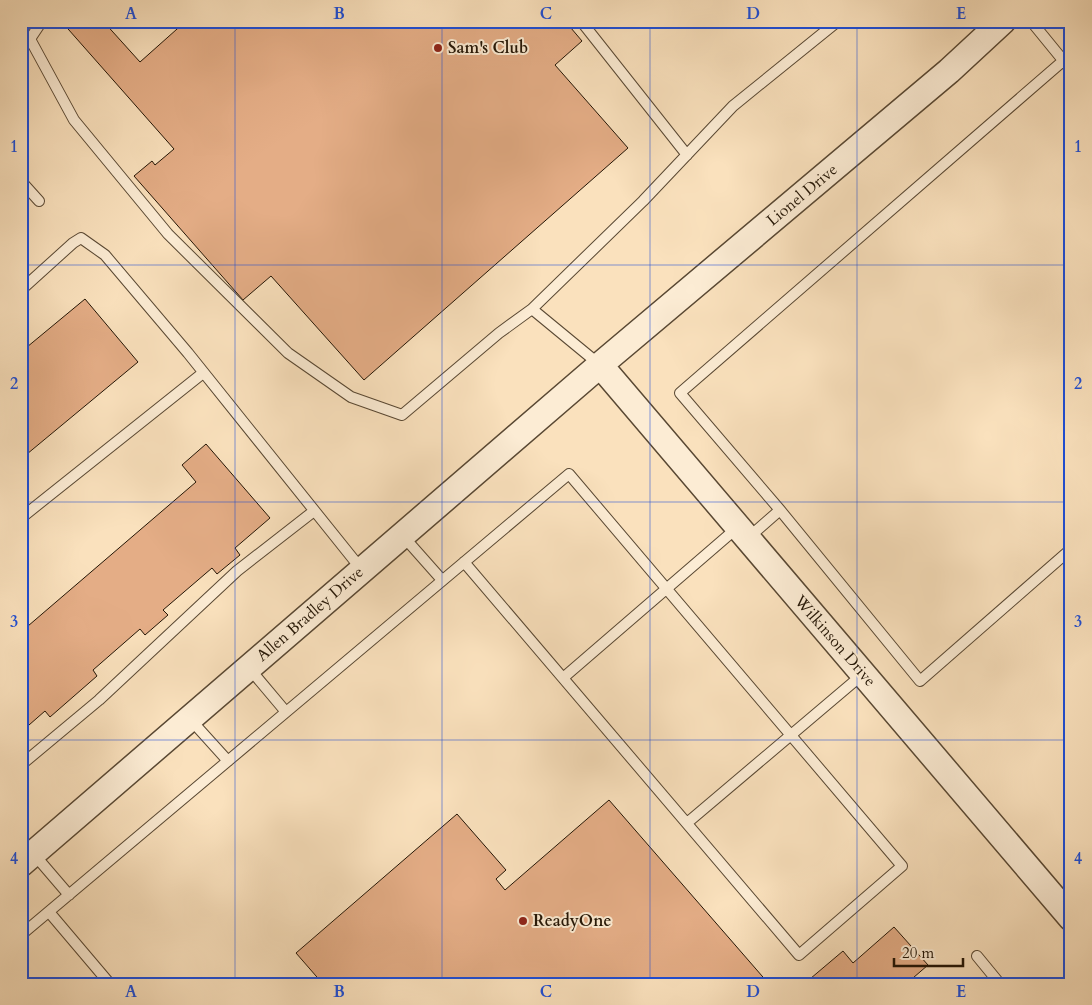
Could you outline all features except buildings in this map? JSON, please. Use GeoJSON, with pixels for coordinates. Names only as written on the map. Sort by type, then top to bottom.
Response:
{"type":"FeatureCollection","features":[{"type":"Feature","properties":{"kind":"street","name":"Lionel Drive"},"geometry":{"type":"LineString","coordinates":[[600,365],[949,71],[1003,21]]}},
{"type":"Feature","properties":{"kind":"street","name":"Wilkinson Drive"},"geometry":{"type":"LineString","coordinates":[[600,365],[1071,918]]}},
{"type":"Feature","properties":{"kind":"street","name":"Allen Bradley Drive"},"geometry":{"type":"LineString","coordinates":[[27,858],[600,365]]}},
{"type":"Feature","properties":{"kind":"lane"},"geometry":{"type":"LineString","coordinates":[[42,21],[30,39],[74,120],[168,234],[288,353],[351,397],[402,415],[532,309],[643,201],[733,106],[838,21]]}},
{"type":"Feature","properties":{"kind":"lane"},"geometry":{"type":"LineString","coordinates":[[581,21],[687,155]]}},
{"type":"Feature","properties":{"kind":"lane"},"geometry":{"type":"LineString","coordinates":[[1031,21],[1071,70]]}},
{"type":"Feature","properties":{"kind":"lane"},"geometry":{"type":"LineString","coordinates":[[1063,62],[680,393],[780,510],[920,681],[1071,549]]}},
{"type":"Feature","properties":{"kind":"lane"},"geometry":{"type":"LineString","coordinates":[[21,181],[39,201]]}},
{"type":"Feature","properties":{"kind":"lane"},"geometry":{"type":"LineString","coordinates":[[21,290],[81,238],[105,255],[362,570]]}},
{"type":"Feature","properties":{"kind":"lane"},"geometry":{"type":"LineString","coordinates":[[532,309],[600,365]]}},
{"type":"Feature","properties":{"kind":"lane"},"geometry":{"type":"LineString","coordinates":[[21,518],[203,373]]}},
{"type":"Feature","properties":{"kind":"lane"},"geometry":{"type":"LineString","coordinates":[[21,935],[442,580],[569,474],[902,866],[799,955],[464,562]]}},
{"type":"Feature","properties":{"kind":"lane"},"geometry":{"type":"LineString","coordinates":[[21,764],[99,700],[237,570],[314,510]]}},
{"type":"Feature","properties":{"kind":"lane"},"geometry":{"type":"LineString","coordinates":[[563,678],[667,588],[742,533],[780,510]]}},
{"type":"Feature","properties":{"kind":"lane"},"geometry":{"type":"LineString","coordinates":[[402,535],[442,580]]}},
{"type":"Feature","properties":{"kind":"lane"},"geometry":{"type":"LineString","coordinates":[[248,668],[286,712]]}},
{"type":"Feature","properties":{"kind":"lane"},"geometry":{"type":"LineString","coordinates":[[687,823],[863,674]]}},
{"type":"Feature","properties":{"kind":"lane"},"geometry":{"type":"LineString","coordinates":[[190,718],[228,761]]}},
{"type":"Feature","properties":{"kind":"lane"},"geometry":{"type":"LineString","coordinates":[[27,858],[69,895]]}},
{"type":"Feature","properties":{"kind":"lane"},"geometry":{"type":"LineString","coordinates":[[49,912],[110,984]]}},
{"type":"Feature","properties":{"kind":"lane"},"geometry":{"type":"LineString","coordinates":[[977,956],[1000,984]]}},
{"type":"Feature","properties":{"kind":"place","name":"Sam's Club"},"geometry":{"type":"Point","coordinates":[438,48]}},
{"type":"Feature","properties":{"kind":"place","name":"ReadyOne"},"geometry":{"type":"Point","coordinates":[523,921]}}]}
